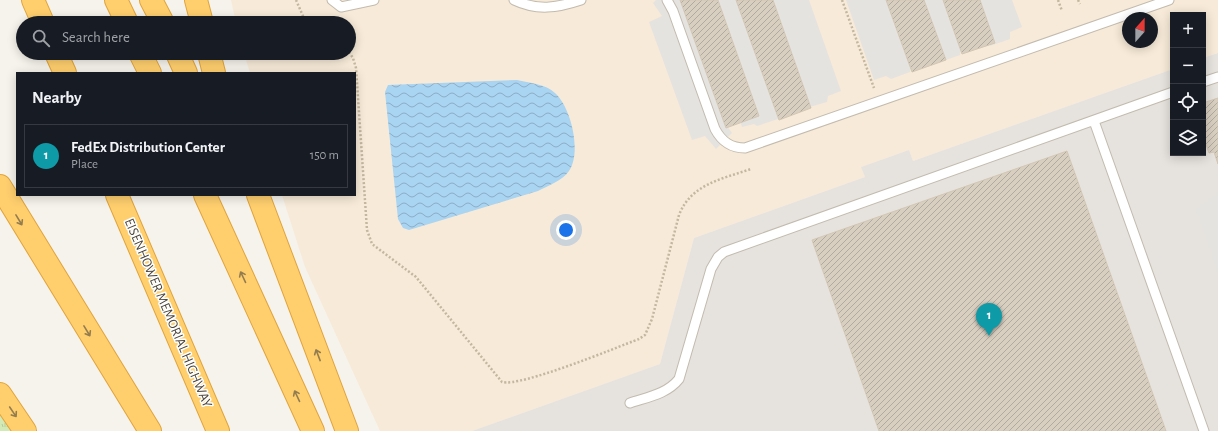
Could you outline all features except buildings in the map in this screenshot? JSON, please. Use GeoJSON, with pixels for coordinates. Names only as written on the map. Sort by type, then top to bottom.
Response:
{"type":"FeatureCollection","features":[{"type":"Feature","properties":{"kind":"highway"},"geometry":{"type":"LineString","coordinates":[[34,0],[40,16]]}},
{"type":"Feature","properties":{"kind":"highway"},"geometry":{"type":"LineString","coordinates":[[116,0],[124,16]]}},
{"type":"Feature","properties":{"kind":"highway"},"geometry":{"type":"LineString","coordinates":[[151,0],[159,16]]}},
{"type":"Feature","properties":{"kind":"highway"},"geometry":{"type":"LineString","coordinates":[[196,0],[200,16]]}},
{"type":"Feature","properties":{"kind":"highway"},"geometry":{"type":"LineString","coordinates":[[59,60],[65,72]]}},
{"type":"Feature","properties":{"kind":"highway"},"geometry":{"type":"LineString","coordinates":[[144,60],[150,72]]}},
{"type":"Feature","properties":{"kind":"highway"},"geometry":{"type":"LineString","coordinates":[[180,60],[186,72]]}},
{"type":"Feature","properties":{"kind":"highway"},"geometry":{"type":"LineString","coordinates":[[211,60],[214,72]]}},
{"type":"Feature","properties":{"kind":"highway"},"geometry":{"type":"LineString","coordinates":[[0,186],[150,431]]}},
{"type":"Feature","properties":{"kind":"highway","name":"EISENHOWER MEMORIAL HIGHWAY"},"geometry":{"type":"LineString","coordinates":[[117,196],[218,431]]}},
{"type":"Feature","properties":{"kind":"highway"},"geometry":{"type":"LineString","coordinates":[[205,196],[313,431]]}},
{"type":"Feature","properties":{"kind":"highway"},"geometry":{"type":"LineString","coordinates":[[242,196],[305,322]]}},
{"type":"Feature","properties":{"kind":"highway"},"geometry":{"type":"LineString","coordinates":[[258,196],[347,431]]}},
{"type":"Feature","properties":{"kind":"highway"},"geometry":{"type":"LineString","coordinates":[[0,394],[25,431]]}},
{"type":"Feature","properties":{"kind":"lane"},"geometry":{"type":"LineString","coordinates":[[332,0],[342,7],[374,0]]}},
{"type":"Feature","properties":{"kind":"lane"},"geometry":{"type":"LineString","coordinates":[[514,0],[530,6],[548,8],[581,0]]}},
{"type":"Feature","properties":{"kind":"lane"},"geometry":{"type":"LineString","coordinates":[[667,0],[673,11],[715,129],[720,138],[729,145],[740,148],[751,147],[1169,0]]}},
{"type":"Feature","properties":{"kind":"lane"},"geometry":{"type":"LineString","coordinates":[[1206,81],[1218,77]]}},
{"type":"Feature","properties":{"kind":"lane"},"geometry":{"type":"LineString","coordinates":[[630,404],[670,389],[679,379],[711,269],[718,256],[724,252],[1170,93]]}},
{"type":"Feature","properties":{"kind":"lane"},"geometry":{"type":"LineString","coordinates":[[1094,121],[1204,431]]}},
{"type":"Feature","properties":{"kind":"path"},"geometry":{"type":"LineString","coordinates":[[296,0],[303,16]]}},
{"type":"Feature","properties":{"kind":"path"},"geometry":{"type":"LineString","coordinates":[[842,0],[878,102]]}},
{"type":"Feature","properties":{"kind":"path"},"geometry":{"type":"LineString","coordinates":[[1058,0],[1062,11]]}},
{"type":"Feature","properties":{"kind":"path"},"geometry":{"type":"LineString","coordinates":[[1078,0],[1080,4]]}},
{"type":"Feature","properties":{"kind":"path"},"geometry":{"type":"LineString","coordinates":[[354,60],[356,68],[367,230],[369,238],[372,244],[416,277],[502,382],[508,384],[532,378],[639,339],[645,334],[652,319],[679,216],[684,203],[699,189],[751,169]]}},
{"type":"Feature","properties":{"kind":"shaded area"},"geometry":{"type":"Polygon","coordinates":[[[231,0],[1218,0],[1218,53],[1206,57],[1206,12],[1170,12],[1170,70],[913,161],[909,150],[861,167],[865,177],[694,238],[660,364],[472,431],[380,431],[305,267],[282,196],[356,196],[356,72],[250,72],[246,60],[356,60],[356,16],[234,16],[231,0]]]}},
{"type":"Feature","properties":{"kind":"shaded area"},"geometry":{"type":"Polygon","coordinates":[[[656,0],[809,0],[841,91],[828,96],[827,102],[778,116],[778,119],[757,126],[754,124],[742,127],[737,113],[724,122],[732,133],[716,149],[705,136],[692,140],[649,22],[662,16],[653,3],[656,0]]]}},
{"type":"Feature","properties":{"kind":"shaded area"},"geometry":{"type":"Polygon","coordinates":[[[846,0],[1012,0],[1022,27],[1010,32],[1010,39],[990,46],[990,44],[961,49],[960,55],[940,62],[911,67],[910,72],[891,79],[886,76],[874,80],[846,0]]]}},
{"type":"Feature","properties":{"kind":"shaded area"},"geometry":{"type":"Polygon","coordinates":[[[1218,53],[1218,431],[472,431],[660,364],[694,238],[865,177],[861,167],[909,150],[913,161],[1170,70],[1170,156],[1206,156],[1206,57],[1218,53]]]}},
{"type":"Feature","properties":{"kind":"shaded area"},"geometry":{"type":"Polygon","coordinates":[[[1218,195],[1218,272],[1195,207],[1207,202],[1211,197],[1218,195]]]}},
{"type":"Feature","properties":{"kind":"green space"},"geometry":{"type":"Polygon","coordinates":[[[0,415],[12,431],[0,431],[0,415]]]}},
{"type":"Feature","properties":{"kind":"water"},"geometry":{"type":"Polygon","coordinates":[[[517,80],[537,84],[551,90],[561,100],[566,108],[575,142],[573,163],[569,171],[559,180],[538,191],[409,230],[403,228],[398,219],[385,92],[388,85],[517,80]]]}},
{"type":"Feature","properties":{"kind":"place","name":"FedEx Distribution Center"},"geometry":{"type":"Point","coordinates":[989,336]}}]}
